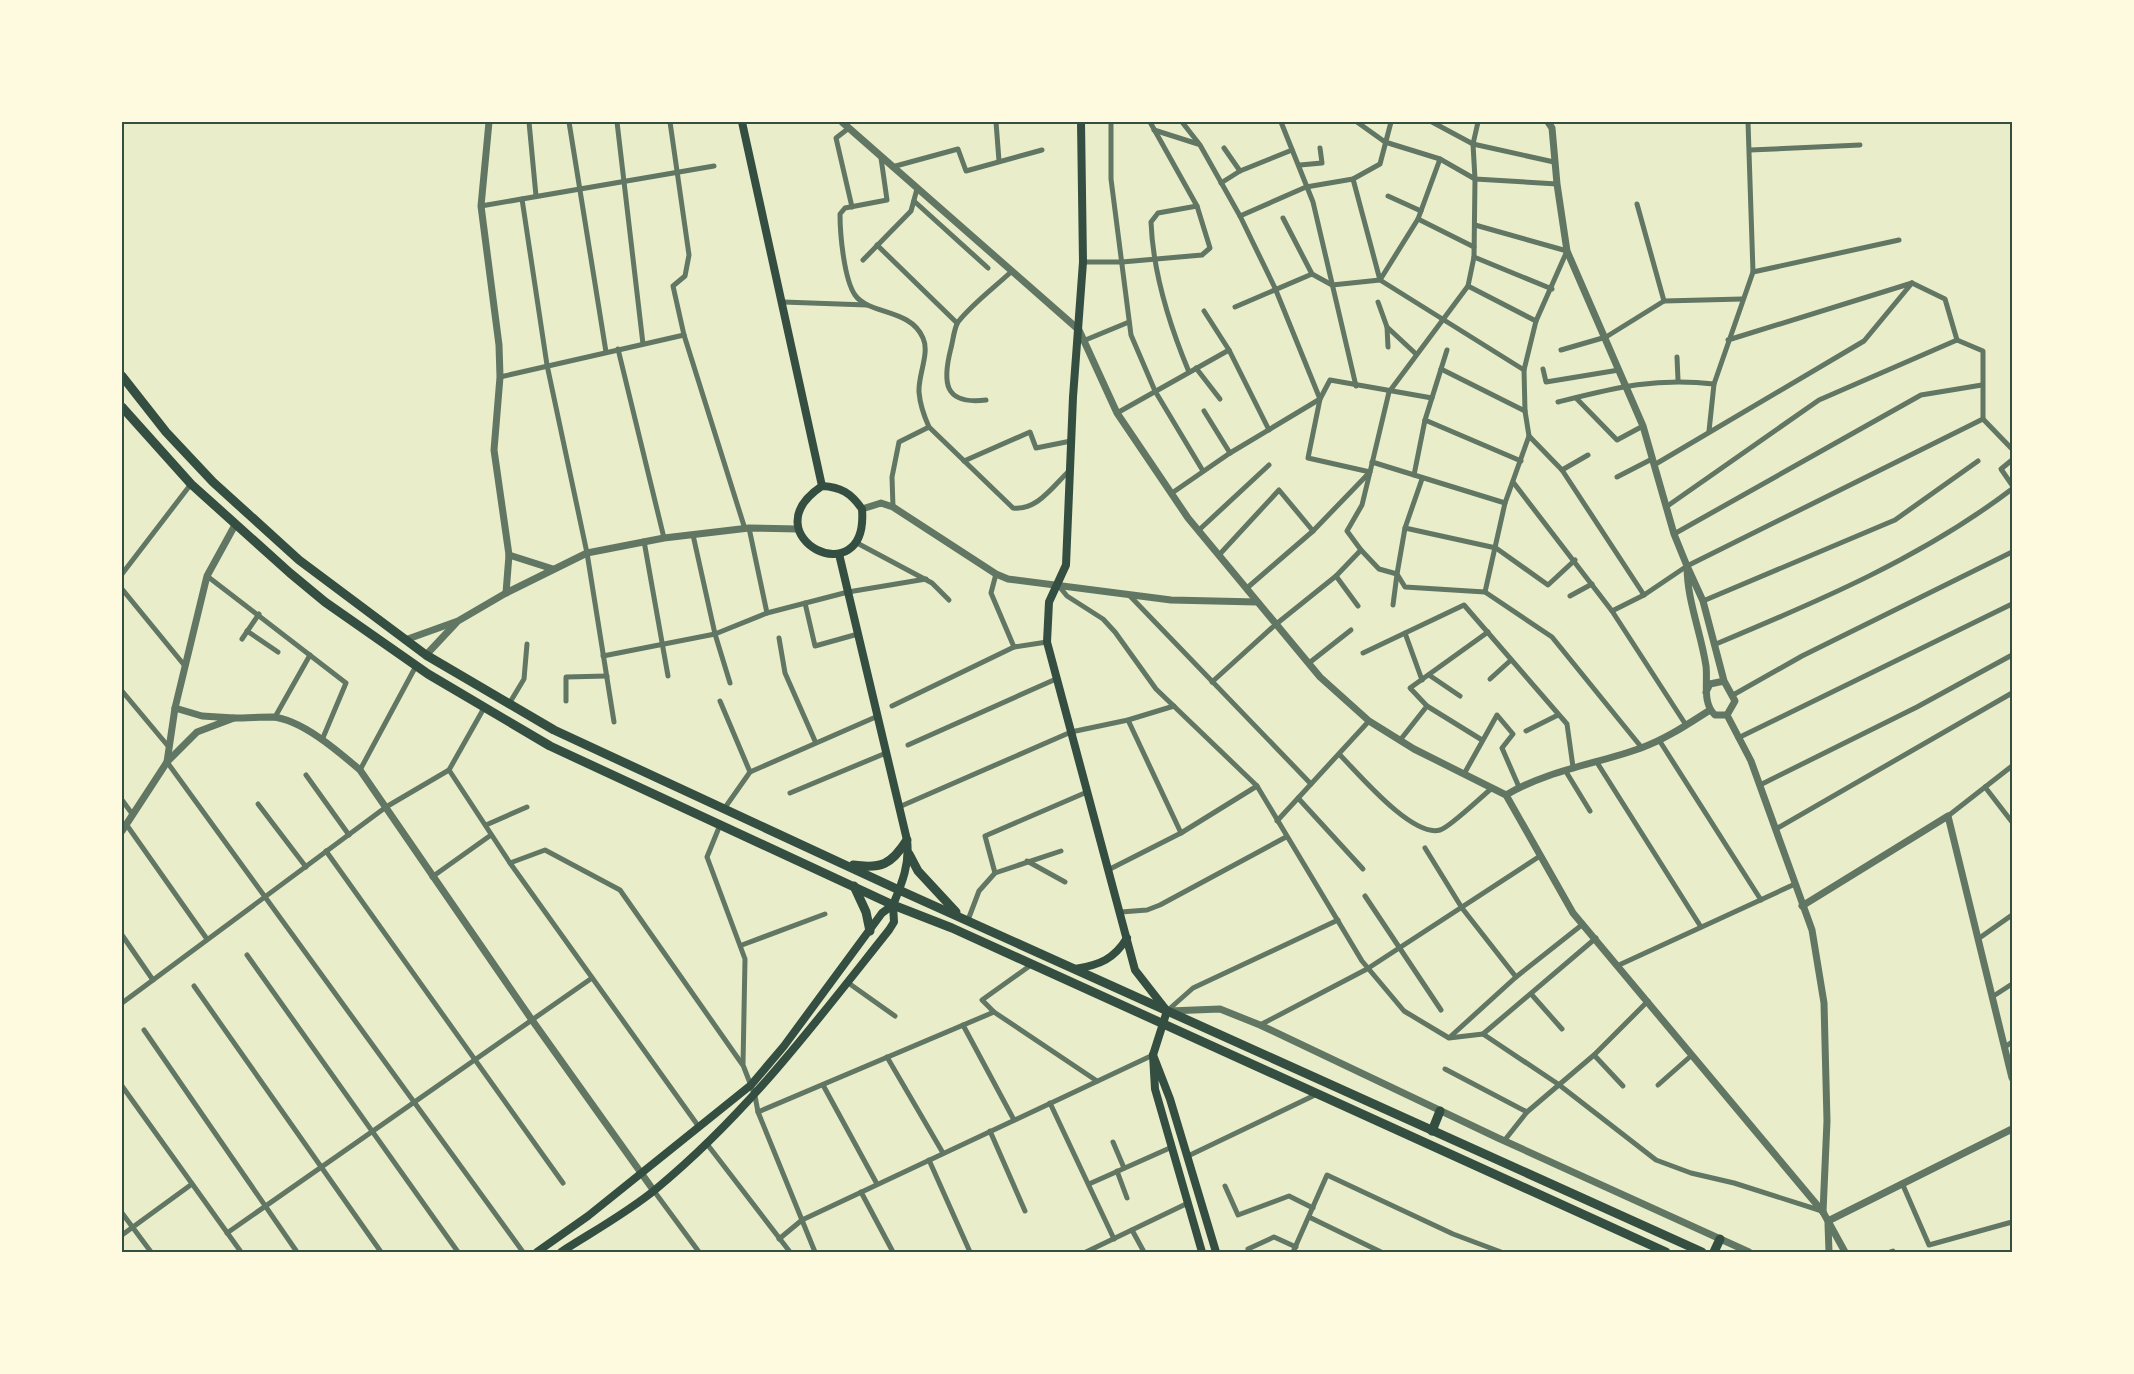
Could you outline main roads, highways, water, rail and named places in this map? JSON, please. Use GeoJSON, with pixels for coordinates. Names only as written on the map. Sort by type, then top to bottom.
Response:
{"type":"FeatureCollection","features":[{"type":"Feature","properties":{"kind":"main road"},"geometry":{"type":"LineString","coordinates":[[742,122],[822,486]]}},
{"type":"Feature","properties":{"kind":"main road"},"geometry":{"type":"LineString","coordinates":[[1081,122],[1083,262],[1071,441],[1066,565],[1049,602],[1047,642],[1110,869],[1135,970],[1167,1011]]}},
{"type":"Feature","properties":{"kind":"main road"},"geometry":{"type":"LineString","coordinates":[[122,376],[166,432],[245,513],[299,560],[426,655],[509,704],[609,758],[1702,1252]]}},
{"type":"Feature","properties":{"kind":"main road"},"geometry":{"type":"LineString","coordinates":[[122,408],[191,484],[325,602],[416,666],[550,746],[893,905],[1031,965],[1661,1252]]}},
{"type":"Feature","properties":{"kind":"main road"},"geometry":{"type":"LineString","coordinates":[[822,486],[838,487],[851,495],[862,508],[862,533],[857,543],[839,554],[829,554],[809,546],[798,529],[799,508],[810,494],[822,486]]}},
{"type":"Feature","properties":{"kind":"main road"},"geometry":{"type":"LineString","coordinates":[[839,554],[909,854],[918,871],[965,919]]}},
{"type":"Feature","properties":{"kind":"main road"},"geometry":{"type":"LineString","coordinates":[[395,652],[405,640]]}},
{"type":"Feature","properties":{"kind":"main road"},"geometry":{"type":"LineString","coordinates":[[416,666],[426,655]]}},
{"type":"Feature","properties":{"kind":"main road"},"geometry":{"type":"LineString","coordinates":[[843,863],[874,868],[898,854],[907,840]]}},
{"type":"Feature","properties":{"kind":"main road"},"geometry":{"type":"LineString","coordinates":[[561,1252],[654,1191],[707,1144],[755,1096],[894,922],[893,905],[909,854]]}},
{"type":"Feature","properties":{"kind":"main road"},"geometry":{"type":"LineString","coordinates":[[854,886],[866,912],[870,931]]}},
{"type":"Feature","properties":{"kind":"main road"},"geometry":{"type":"LineString","coordinates":[[537,1252],[642,1174],[751,1085],[784,1046],[882,913],[893,905]]}},
{"type":"Feature","properties":{"kind":"main road"},"geometry":{"type":"LineString","coordinates":[[1076,969],[1104,963],[1114,956],[1127,938]]}},
{"type":"Feature","properties":{"kind":"main road"},"geometry":{"type":"LineString","coordinates":[[1167,1011],[1153,1055],[1155,1089],[1202,1252]]}},
{"type":"Feature","properties":{"kind":"main road"},"geometry":{"type":"LineString","coordinates":[[1153,1055],[1188,1156],[1216,1252]]}},
{"type":"Feature","properties":{"kind":"main road"},"geometry":{"type":"LineString","coordinates":[[1432,1131],[1440,1111]]}},
{"type":"Feature","properties":{"kind":"main road"},"geometry":{"type":"LineString","coordinates":[[700,1128],[707,1144]]}},
{"type":"Feature","properties":{"kind":"main road"},"geometry":{"type":"LineString","coordinates":[[1714,1252],[1719,1239]]}}]}
